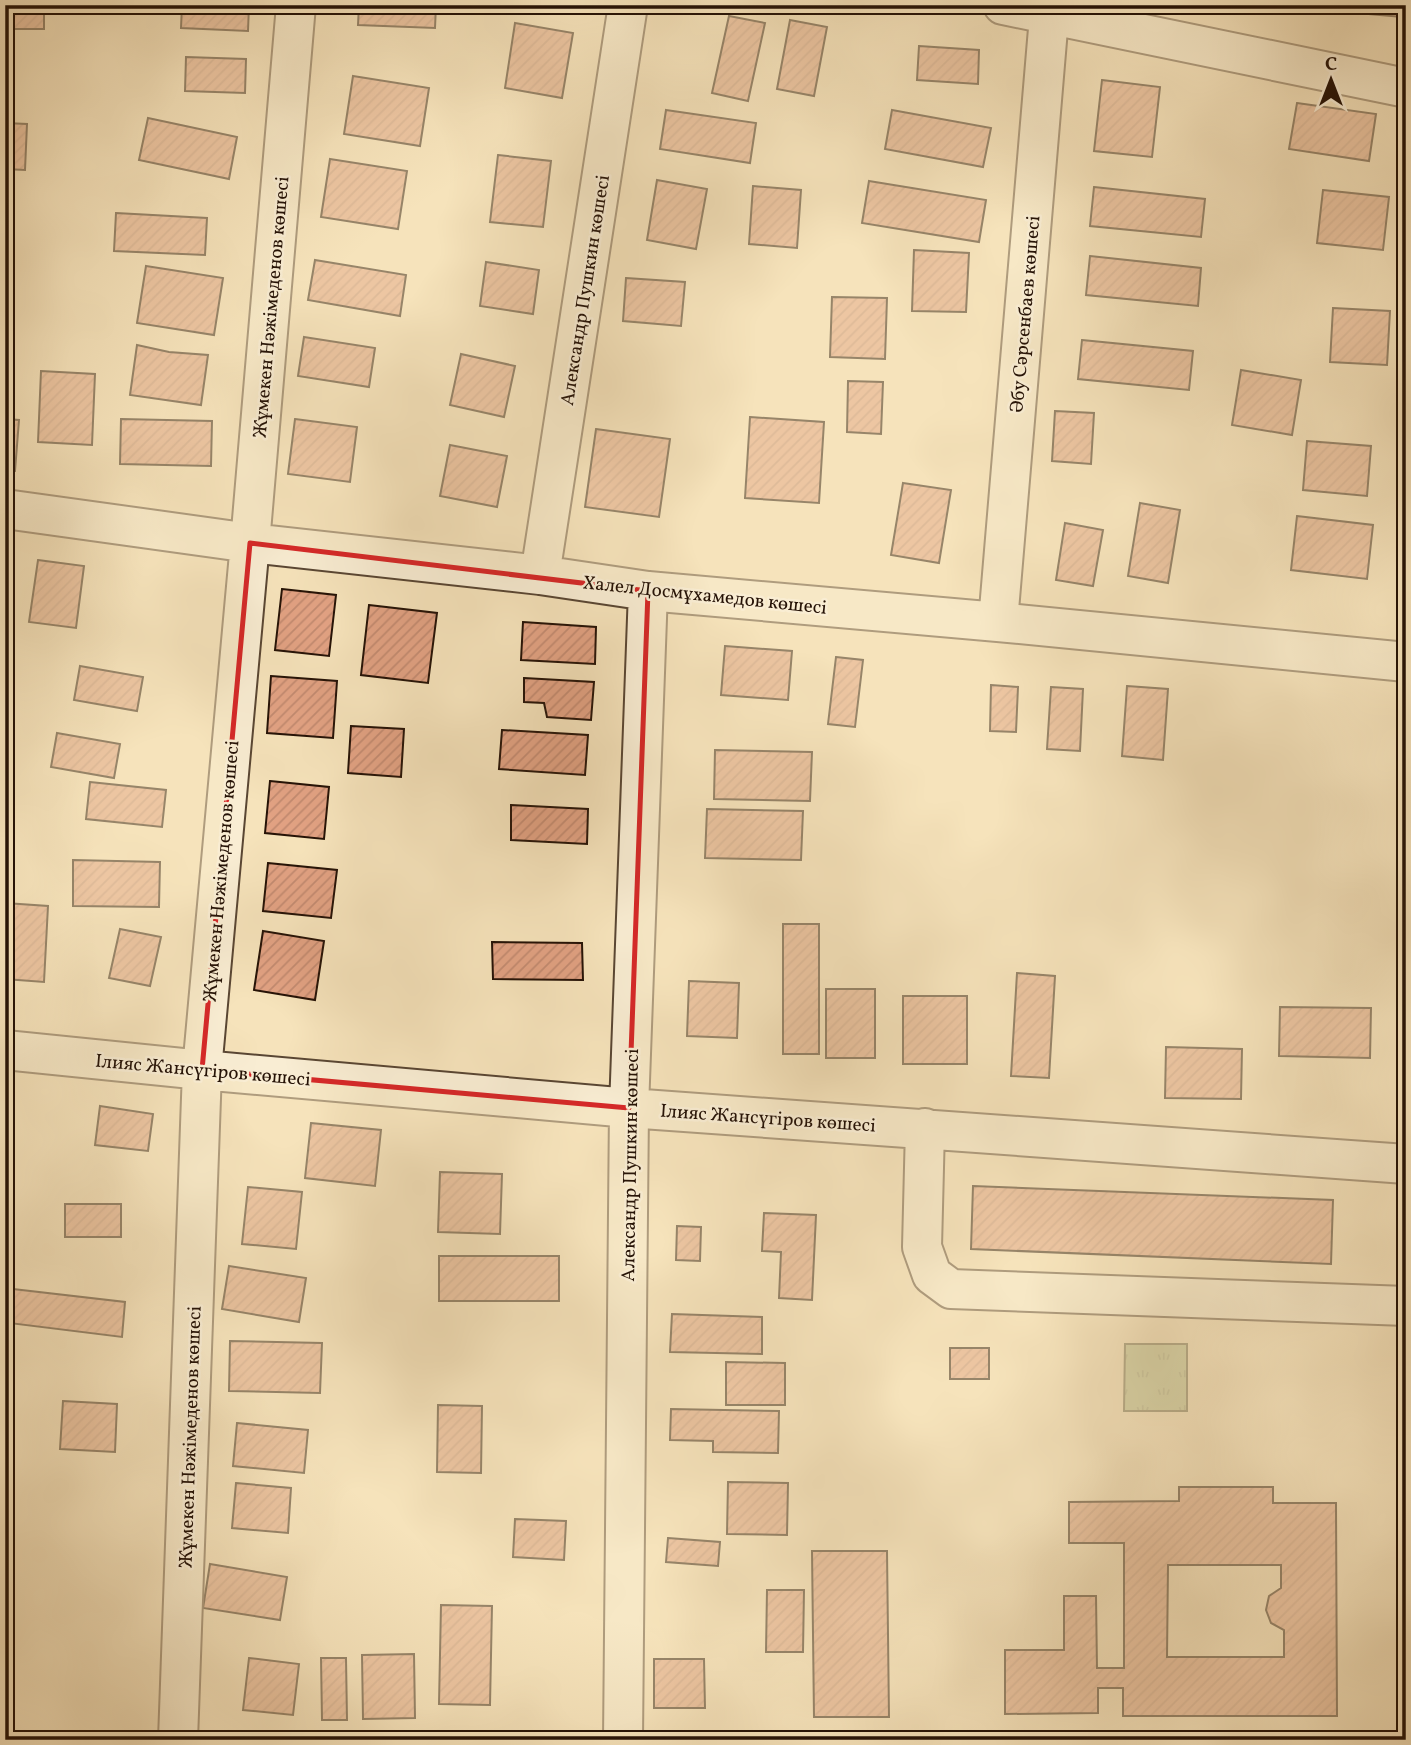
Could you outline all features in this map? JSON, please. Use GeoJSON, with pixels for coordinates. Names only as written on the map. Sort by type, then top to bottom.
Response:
{"type":"FeatureCollection","features":[{"type":"Feature","properties":{"kind":"street","name":"Жұмекен Нәжімеденов көшесі"},"geometry":{"type":"LineString","coordinates":[[178,1740],[202,1070],[296,5]]}},
{"type":"Feature","properties":{"kind":"street","name":"Александр Пушкин көшесі"},"geometry":{"type":"LineString","coordinates":[[540,575],[628,5]]}},
{"type":"Feature","properties":{"kind":"street"},"geometry":{"type":"LineString","coordinates":[[1003,5],[1050,10],[1406,88]]}},
{"type":"Feature","properties":{"kind":"street","name":"Әбу Сәрсенбаев көшесі"},"geometry":{"type":"LineString","coordinates":[[998,622],[1050,10]]}},
{"type":"Feature","properties":{"kind":"street","name":"Халел Досмұхамедов көшесі"},"geometry":{"type":"LineString","coordinates":[[5,509],[250,543],[540,575],[648,591],[1406,662]]}},
{"type":"Feature","properties":{"kind":"street","name":"Александр Пушкин көшесі"},"geometry":{"type":"LineString","coordinates":[[623,1740],[629,1108],[648,591]]}},
{"type":"Feature","properties":{"kind":"street","name":"Ілияс Жансүгіров көшесі"},"geometry":{"type":"LineString","coordinates":[[5,1050],[629,1108],[1406,1164]]}},
{"type":"Feature","properties":{"kind":"street"},"geometry":{"type":"LineString","coordinates":[[925,1128],[922,1247],[932,1275],[951,1289],[1406,1306]]}},
{"type":"Feature","properties":{"kind":"highlighted area"},"geometry":{"type":"Polygon","coordinates":[[[250,543],[648,591],[629,1108],[202,1070],[250,543]]]}},
{"type":"Feature","properties":{"kind":"green space"},"geometry":{"type":"Polygon","coordinates":[[[1125,1344],[1187,1344],[1187,1411],[1124,1411],[1125,1344]]]}},
{"type":"Feature","properties":{"kind":"building"},"geometry":{"type":"Polygon","coordinates":[[[5,5],[44,5],[44,29],[5,29],[5,5]]]}},
{"type":"Feature","properties":{"kind":"building"},"geometry":{"type":"Polygon","coordinates":[[[182,5],[249,5],[248,31],[181,28],[182,5]]]}},
{"type":"Feature","properties":{"kind":"building"},"geometry":{"type":"Polygon","coordinates":[[[359,5],[436,5],[435,28],[358,25],[359,5]]]}},
{"type":"Feature","properties":{"kind":"building"},"geometry":{"type":"Polygon","coordinates":[[[1324,5],[1403,5],[1402,17],[1323,10],[1324,5]]]}},
{"type":"Feature","properties":{"kind":"building"},"geometry":{"type":"Polygon","coordinates":[[[729,16],[765,23],[748,101],[712,93],[729,16]]]}},
{"type":"Feature","properties":{"kind":"building"},"geometry":{"type":"Polygon","coordinates":[[[790,20],[827,27],[814,96],[777,89],[790,20]]]}},
{"type":"Feature","properties":{"kind":"building"},"geometry":{"type":"Polygon","coordinates":[[[515,23],[573,33],[562,98],[505,88],[515,23]]]}},
{"type":"Feature","properties":{"kind":"building"},"geometry":{"type":"Polygon","coordinates":[[[919,46],[979,50],[978,84],[917,80],[919,46]]]}},
{"type":"Feature","properties":{"kind":"building"},"geometry":{"type":"Polygon","coordinates":[[[186,57],[246,59],[245,93],[185,91],[186,57]]]}},
{"type":"Feature","properties":{"kind":"building"},"geometry":{"type":"Polygon","coordinates":[[[353,76],[429,88],[420,146],[344,134],[353,76]]]}},
{"type":"Feature","properties":{"kind":"building"},"geometry":{"type":"Polygon","coordinates":[[[1102,80],[1160,87],[1152,157],[1094,151],[1102,80]]]}},
{"type":"Feature","properties":{"kind":"building"},"geometry":{"type":"Polygon","coordinates":[[[1297,103],[1376,114],[1369,161],[1289,149],[1297,103]]]}},
{"type":"Feature","properties":{"kind":"building"},"geometry":{"type":"Polygon","coordinates":[[[666,110],[756,123],[750,163],[660,149],[666,110]]]}},
{"type":"Feature","properties":{"kind":"building"},"geometry":{"type":"Polygon","coordinates":[[[892,110],[991,128],[983,167],[885,149],[892,110]]]}},
{"type":"Feature","properties":{"kind":"building"},"geometry":{"type":"Polygon","coordinates":[[[148,118],[237,137],[229,179],[139,160],[148,118]]]}},
{"type":"Feature","properties":{"kind":"building"},"geometry":{"type":"Polygon","coordinates":[[[5,123],[27,124],[25,170],[5,169],[5,123]]]}},
{"type":"Feature","properties":{"kind":"building"},"geometry":{"type":"Polygon","coordinates":[[[498,155],[551,161],[543,227],[490,222],[498,155]]]}},
{"type":"Feature","properties":{"kind":"building"},"geometry":{"type":"Polygon","coordinates":[[[330,159],[407,171],[398,229],[321,217],[330,159]]]}},
{"type":"Feature","properties":{"kind":"building"},"geometry":{"type":"Polygon","coordinates":[[[657,180],[707,189],[696,249],[647,240],[657,180]]]}},
{"type":"Feature","properties":{"kind":"building"},"geometry":{"type":"Polygon","coordinates":[[[869,181],[986,200],[979,242],[862,223],[869,181]]]}},
{"type":"Feature","properties":{"kind":"building"},"geometry":{"type":"Polygon","coordinates":[[[753,186],[801,190],[797,248],[749,244],[753,186]]]}},
{"type":"Feature","properties":{"kind":"building"},"geometry":{"type":"Polygon","coordinates":[[[1094,187],[1205,199],[1201,237],[1090,226],[1094,187]]]}},
{"type":"Feature","properties":{"kind":"building"},"geometry":{"type":"Polygon","coordinates":[[[1323,190],[1389,197],[1383,250],[1317,243],[1323,190]]]}},
{"type":"Feature","properties":{"kind":"building"},"geometry":{"type":"Polygon","coordinates":[[[116,213],[207,218],[205,255],[114,251],[116,213]]]}},
{"type":"Feature","properties":{"kind":"building"},"geometry":{"type":"Polygon","coordinates":[[[914,250],[969,253],[966,312],[912,311],[914,250]]]}},
{"type":"Feature","properties":{"kind":"building"},"geometry":{"type":"Polygon","coordinates":[[[1090,256],[1201,268],[1198,306],[1086,295],[1090,256]]]}},
{"type":"Feature","properties":{"kind":"building"},"geometry":{"type":"Polygon","coordinates":[[[315,260],[406,275],[400,316],[308,300],[315,260]]]}},
{"type":"Feature","properties":{"kind":"building"},"geometry":{"type":"Polygon","coordinates":[[[486,262],[539,270],[533,314],[480,306],[486,262]]]}},
{"type":"Feature","properties":{"kind":"building"},"geometry":{"type":"Polygon","coordinates":[[[146,266],[223,278],[214,335],[137,323],[146,266]]]}},
{"type":"Feature","properties":{"kind":"building"},"geometry":{"type":"Polygon","coordinates":[[[626,278],[685,282],[681,326],[623,321],[626,278]]]}},
{"type":"Feature","properties":{"kind":"building"},"geometry":{"type":"Polygon","coordinates":[[[832,297],[887,298],[885,359],[830,357],[832,297]]]}},
{"type":"Feature","properties":{"kind":"building"},"geometry":{"type":"Polygon","coordinates":[[[1333,308],[1390,311],[1387,365],[1330,362],[1333,308]]]}},
{"type":"Feature","properties":{"kind":"building"},"geometry":{"type":"Polygon","coordinates":[[[304,337],[375,348],[369,387],[298,376],[304,337]]]}},
{"type":"Feature","properties":{"kind":"building"},"geometry":{"type":"Polygon","coordinates":[[[1082,340],[1193,351],[1189,390],[1078,379],[1082,340]]]}},
{"type":"Feature","properties":{"kind":"building"},"geometry":{"type":"Polygon","coordinates":[[[137,345],[169,352],[208,355],[201,405],[130,395],[137,345]]]}},
{"type":"Feature","properties":{"kind":"building"},"geometry":{"type":"Polygon","coordinates":[[[461,354],[515,366],[504,417],[450,405],[461,354]]]}},
{"type":"Feature","properties":{"kind":"building"},"geometry":{"type":"Polygon","coordinates":[[[1241,370],[1301,380],[1292,435],[1232,425],[1241,370]]]}},
{"type":"Feature","properties":{"kind":"building"},"geometry":{"type":"Polygon","coordinates":[[[41,371],[95,374],[92,445],[38,442],[41,371]]]}},
{"type":"Feature","properties":{"kind":"building"},"geometry":{"type":"Polygon","coordinates":[[[848,381],[883,382],[881,434],[847,432],[848,381]]]}},
{"type":"Feature","properties":{"kind":"building"},"geometry":{"type":"Polygon","coordinates":[[[1055,411],[1094,413],[1091,464],[1052,461],[1055,411]]]}},
{"type":"Feature","properties":{"kind":"building"},"geometry":{"type":"Polygon","coordinates":[[[750,417],[824,422],[819,503],[745,498],[750,417]]]}},
{"type":"Feature","properties":{"kind":"building"},"geometry":{"type":"Polygon","coordinates":[[[5,419],[19,420],[15,471],[5,470],[5,419]]]}},
{"type":"Feature","properties":{"kind":"building"},"geometry":{"type":"Polygon","coordinates":[[[121,419],[212,421],[211,466],[120,464],[121,419]]]}},
{"type":"Feature","properties":{"kind":"building"},"geometry":{"type":"Polygon","coordinates":[[[295,419],[357,427],[350,482],[288,474],[295,419]]]}},
{"type":"Feature","properties":{"kind":"building"},"geometry":{"type":"Polygon","coordinates":[[[596,429],[670,439],[659,517],[585,507],[596,429]]]}},
{"type":"Feature","properties":{"kind":"building"},"geometry":{"type":"Polygon","coordinates":[[[1307,441],[1371,446],[1367,496],[1303,490],[1307,441]]]}},
{"type":"Feature","properties":{"kind":"building"},"geometry":{"type":"Polygon","coordinates":[[[450,445],[507,456],[497,507],[440,496],[450,445]]]}},
{"type":"Feature","properties":{"kind":"building"},"geometry":{"type":"Polygon","coordinates":[[[903,483],[951,490],[939,563],[891,555],[903,483]]]}},
{"type":"Feature","properties":{"kind":"building"},"geometry":{"type":"Polygon","coordinates":[[[1140,503],[1180,510],[1168,583],[1128,576],[1140,503]]]}},
{"type":"Feature","properties":{"kind":"building"},"geometry":{"type":"Polygon","coordinates":[[[1297,516],[1373,525],[1367,579],[1291,570],[1297,516]]]}},
{"type":"Feature","properties":{"kind":"building"},"geometry":{"type":"Polygon","coordinates":[[[1065,523],[1103,530],[1093,586],[1056,580],[1065,523]]]}},
{"type":"Feature","properties":{"kind":"building"},"geometry":{"type":"Polygon","coordinates":[[[38,560],[84,566],[76,628],[29,622],[38,560]]]}},
{"type":"Feature","properties":{"kind":"building"},"geometry":{"type":"Polygon","coordinates":[[[282,589],[336,595],[329,656],[275,650],[282,589]]]}},
{"type":"Feature","properties":{"kind":"building"},"geometry":{"type":"Polygon","coordinates":[[[369,605],[437,613],[428,683],[361,675],[369,605]]]}},
{"type":"Feature","properties":{"kind":"building"},"geometry":{"type":"Polygon","coordinates":[[[523,622],[596,627],[595,664],[521,660],[523,622]]]}},
{"type":"Feature","properties":{"kind":"building"},"geometry":{"type":"Polygon","coordinates":[[[725,646],[792,651],[788,700],[721,695],[725,646]]]}},
{"type":"Feature","properties":{"kind":"building"},"geometry":{"type":"Polygon","coordinates":[[[836,657],[863,660],[855,727],[828,724],[836,657]]]}},
{"type":"Feature","properties":{"kind":"building"},"geometry":{"type":"Polygon","coordinates":[[[80,666],[143,677],[137,711],[74,700],[80,666]]]}},
{"type":"Feature","properties":{"kind":"building"},"geometry":{"type":"Polygon","coordinates":[[[271,676],[337,681],[333,738],[267,733],[271,676]]]}},
{"type":"Feature","properties":{"kind":"building"},"geometry":{"type":"Polygon","coordinates":[[[524,678],[594,682],[591,720],[547,717],[544,703],[524,702],[524,678]]]}},
{"type":"Feature","properties":{"kind":"building"},"geometry":{"type":"Polygon","coordinates":[[[991,685],[1018,687],[1016,732],[990,731],[991,685]]]}},
{"type":"Feature","properties":{"kind":"building"},"geometry":{"type":"Polygon","coordinates":[[[1127,686],[1168,689],[1163,760],[1122,756],[1127,686]]]}},
{"type":"Feature","properties":{"kind":"building"},"geometry":{"type":"Polygon","coordinates":[[[1051,687],[1083,689],[1080,751],[1047,749],[1051,687]]]}},
{"type":"Feature","properties":{"kind":"building"},"geometry":{"type":"Polygon","coordinates":[[[351,726],[404,729],[401,777],[348,773],[351,726]]]}},
{"type":"Feature","properties":{"kind":"building"},"geometry":{"type":"Polygon","coordinates":[[[502,730],[588,735],[585,775],[499,769],[502,730]]]}},
{"type":"Feature","properties":{"kind":"building"},"geometry":{"type":"Polygon","coordinates":[[[57,733],[120,744],[114,778],[51,767],[57,733]]]}},
{"type":"Feature","properties":{"kind":"building"},"geometry":{"type":"Polygon","coordinates":[[[715,750],[812,752],[810,801],[714,799],[715,750]]]}},
{"type":"Feature","properties":{"kind":"building"},"geometry":{"type":"Polygon","coordinates":[[[270,781],[329,787],[324,839],[265,833],[270,781]]]}},
{"type":"Feature","properties":{"kind":"building"},"geometry":{"type":"Polygon","coordinates":[[[90,782],[166,790],[162,827],[86,819],[90,782]]]}},
{"type":"Feature","properties":{"kind":"building"},"geometry":{"type":"Polygon","coordinates":[[[511,805],[588,809],[587,844],[511,840],[511,805]]]}},
{"type":"Feature","properties":{"kind":"building"},"geometry":{"type":"Polygon","coordinates":[[[707,809],[803,811],[801,860],[705,858],[707,809]]]}},
{"type":"Feature","properties":{"kind":"building"},"geometry":{"type":"Polygon","coordinates":[[[73,860],[160,862],[159,907],[73,906],[73,860]]]}},
{"type":"Feature","properties":{"kind":"building"},"geometry":{"type":"Polygon","coordinates":[[[268,863],[337,870],[331,918],[263,911],[268,863]]]}},
{"type":"Feature","properties":{"kind":"building"},"geometry":{"type":"Polygon","coordinates":[[[5,903],[48,906],[44,982],[5,979],[5,903]]]}},
{"type":"Feature","properties":{"kind":"building"},"geometry":{"type":"Polygon","coordinates":[[[783,924],[819,924],[819,1054],[783,1054],[783,924]]]}},
{"type":"Feature","properties":{"kind":"building"},"geometry":{"type":"Polygon","coordinates":[[[120,929],[161,937],[150,986],[109,978],[120,929]]]}},
{"type":"Feature","properties":{"kind":"building"},"geometry":{"type":"Polygon","coordinates":[[[263,931],[324,941],[315,1000],[254,990],[263,931]]]}},
{"type":"Feature","properties":{"kind":"building"},"geometry":{"type":"Polygon","coordinates":[[[492,942],[582,943],[583,980],[493,979],[492,942]]]}},
{"type":"Feature","properties":{"kind":"building"},"geometry":{"type":"Polygon","coordinates":[[[1017,973],[1055,976],[1049,1078],[1011,1076],[1017,973]]]}},
{"type":"Feature","properties":{"kind":"building"},"geometry":{"type":"Polygon","coordinates":[[[689,981],[739,983],[737,1038],[687,1036],[689,981]]]}},
{"type":"Feature","properties":{"kind":"building"},"geometry":{"type":"Polygon","coordinates":[[[826,989],[875,989],[875,1058],[826,1058],[826,989]]]}},
{"type":"Feature","properties":{"kind":"building"},"geometry":{"type":"Polygon","coordinates":[[[903,996],[967,996],[967,1064],[903,1064],[903,996]]]}},
{"type":"Feature","properties":{"kind":"building"},"geometry":{"type":"Polygon","coordinates":[[[1280,1007],[1371,1008],[1370,1058],[1279,1056],[1280,1007]]]}},
{"type":"Feature","properties":{"kind":"building"},"geometry":{"type":"Polygon","coordinates":[[[1166,1047],[1242,1049],[1241,1099],[1165,1098],[1166,1047]]]}},
{"type":"Feature","properties":{"kind":"building"},"geometry":{"type":"Polygon","coordinates":[[[100,1106],[153,1114],[148,1151],[95,1145],[100,1106]]]}},
{"type":"Feature","properties":{"kind":"building"},"geometry":{"type":"Polygon","coordinates":[[[311,1123],[381,1130],[375,1186],[305,1178],[311,1123]]]}},
{"type":"Feature","properties":{"kind":"building"},"geometry":{"type":"Polygon","coordinates":[[[440,1172],[502,1174],[500,1234],[438,1232],[440,1172]]]}},
{"type":"Feature","properties":{"kind":"building"},"geometry":{"type":"Polygon","coordinates":[[[973,1186],[1333,1200],[1331,1264],[971,1249],[973,1186]]]}},
{"type":"Feature","properties":{"kind":"building"},"geometry":{"type":"Polygon","coordinates":[[[248,1187],[302,1192],[296,1249],[242,1244],[248,1187]]]}},
{"type":"Feature","properties":{"kind":"building"},"geometry":{"type":"Polygon","coordinates":[[[65,1204],[121,1204],[121,1237],[65,1237],[65,1204]]]}},
{"type":"Feature","properties":{"kind":"building"},"geometry":{"type":"Polygon","coordinates":[[[764,1213],[816,1215],[812,1300],[779,1298],[781,1252],[762,1251],[764,1213]]]}},
{"type":"Feature","properties":{"kind":"building"},"geometry":{"type":"Polygon","coordinates":[[[677,1226],[701,1227],[700,1261],[676,1260],[677,1226]]]}},
{"type":"Feature","properties":{"kind":"building"},"geometry":{"type":"Polygon","coordinates":[[[439,1256],[559,1256],[559,1301],[439,1301],[439,1256]]]}},
{"type":"Feature","properties":{"kind":"building"},"geometry":{"type":"Polygon","coordinates":[[[229,1266],[306,1278],[299,1322],[222,1309],[229,1266]]]}},
{"type":"Feature","properties":{"kind":"building"},"geometry":{"type":"Polygon","coordinates":[[[13,1289],[125,1302],[122,1337],[9,1323],[13,1289]]]}},
{"type":"Feature","properties":{"kind":"building"},"geometry":{"type":"Polygon","coordinates":[[[672,1314],[762,1317],[762,1354],[670,1352],[672,1314]]]}},
{"type":"Feature","properties":{"kind":"building"},"geometry":{"type":"Polygon","coordinates":[[[230,1341],[322,1343],[320,1393],[229,1391],[230,1341]]]}},
{"type":"Feature","properties":{"kind":"building"},"geometry":{"type":"Polygon","coordinates":[[[950,1348],[989,1348],[989,1379],[950,1379],[950,1348]]]}},
{"type":"Feature","properties":{"kind":"building"},"geometry":{"type":"Polygon","coordinates":[[[726,1362],[785,1363],[785,1405],[726,1405],[726,1362]]]}},
{"type":"Feature","properties":{"kind":"building"},"geometry":{"type":"Polygon","coordinates":[[[63,1401],[117,1404],[115,1452],[60,1449],[63,1401]]]}},
{"type":"Feature","properties":{"kind":"building"},"geometry":{"type":"Polygon","coordinates":[[[438,1405],[482,1406],[481,1473],[437,1472],[438,1405]]]}},
{"type":"Feature","properties":{"kind":"building"},"geometry":{"type":"Polygon","coordinates":[[[671,1409],[779,1411],[778,1453],[713,1452],[713,1441],[670,1440],[671,1409]]]}},
{"type":"Feature","properties":{"kind":"building"},"geometry":{"type":"Polygon","coordinates":[[[237,1423],[308,1430],[304,1473],[233,1466],[237,1423]]]}},
{"type":"Feature","properties":{"kind":"building"},"geometry":{"type":"Polygon","coordinates":[[[728,1482],[788,1483],[787,1535],[727,1534],[728,1482]]]}},
{"type":"Feature","properties":{"kind":"building"},"geometry":{"type":"Polygon","coordinates":[[[236,1483],[291,1488],[288,1533],[232,1528],[236,1483]]]}},
{"type":"Feature","properties":{"kind":"building"},"geometry":{"type":"Polygon","coordinates":[[[1179,1487],[1273,1487],[1273,1503],[1336,1503],[1337,1716],[1123,1716],[1123,1688],[1098,1688],[1098,1713],[1005,1714],[1005,1650],[1064,1650],[1064,1596],[1096,1596],[1097,1668],[1124,1668],[1124,1543],[1069,1543],[1069,1502],[1179,1501],[1179,1487]],[[1168,1565],[1167,1657],[1284,1657],[1284,1630],[1271,1623],[1266,1610],[1269,1596],[1281,1588],[1281,1565],[1168,1565]]]}},
{"type":"Feature","properties":{"kind":"building"},"geometry":{"type":"Polygon","coordinates":[[[515,1519],[566,1521],[564,1560],[513,1557],[515,1519]]]}},
{"type":"Feature","properties":{"kind":"building"},"geometry":{"type":"Polygon","coordinates":[[[668,1538],[720,1542],[718,1566],[666,1562],[668,1538]]]}},
{"type":"Feature","properties":{"kind":"building"},"geometry":{"type":"Polygon","coordinates":[[[812,1551],[887,1551],[889,1717],[814,1717],[812,1551]]]}},
{"type":"Feature","properties":{"kind":"building"},"geometry":{"type":"Polygon","coordinates":[[[210,1564],[287,1577],[280,1620],[203,1608],[210,1564]]]}},
{"type":"Feature","properties":{"kind":"building"},"geometry":{"type":"Polygon","coordinates":[[[767,1590],[804,1590],[803,1652],[766,1652],[767,1590]]]}},
{"type":"Feature","properties":{"kind":"building"},"geometry":{"type":"Polygon","coordinates":[[[441,1605],[492,1606],[490,1705],[439,1704],[441,1605]]]}},
{"type":"Feature","properties":{"kind":"building"},"geometry":{"type":"Polygon","coordinates":[[[414,1654],[415,1718],[363,1719],[362,1655],[414,1654]]]}},
{"type":"Feature","properties":{"kind":"building"},"geometry":{"type":"Polygon","coordinates":[[[249,1658],[299,1664],[293,1715],[243,1710],[249,1658]]]}},
{"type":"Feature","properties":{"kind":"building"},"geometry":{"type":"Polygon","coordinates":[[[321,1658],[346,1658],[347,1720],[322,1720],[321,1658]]]}},
{"type":"Feature","properties":{"kind":"building"},"geometry":{"type":"Polygon","coordinates":[[[654,1659],[704,1659],[705,1708],[654,1708],[654,1659]]]}}]}
